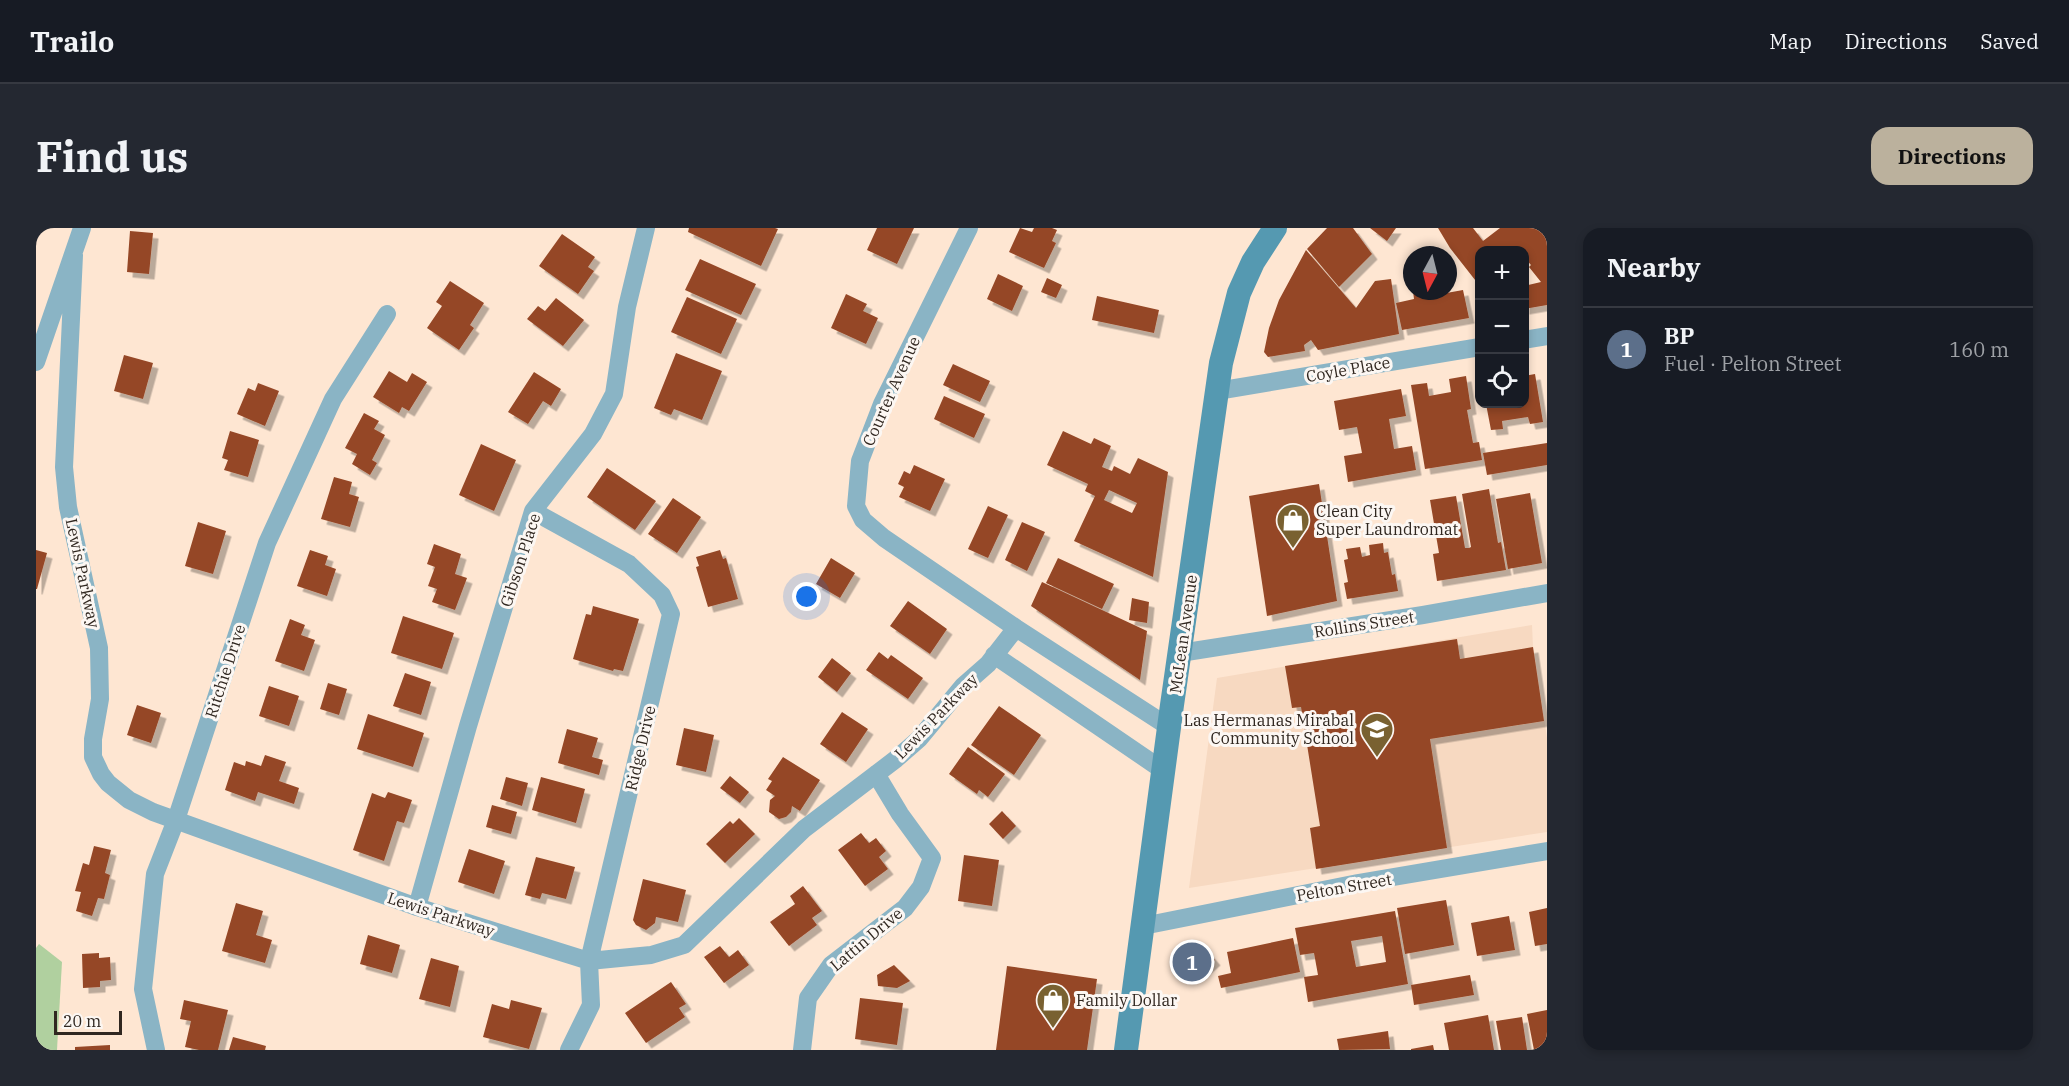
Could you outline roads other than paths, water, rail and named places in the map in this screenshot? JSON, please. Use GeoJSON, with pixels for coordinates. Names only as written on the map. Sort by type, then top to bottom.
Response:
{"type":"FeatureCollection","features":[{"type":"Feature","properties":{"kind":"street"},"geometry":{"type":"LineString","coordinates":[[36,362],[82,228]]}},
{"type":"Feature","properties":{"kind":"street","name":"Gibson Place"},"geometry":{"type":"LineString","coordinates":[[417,907],[468,726],[533,511],[593,434],[614,394],[627,307],[646,228]]}},
{"type":"Feature","properties":{"kind":"street","name":"Courter Avenue"},"geometry":{"type":"LineString","coordinates":[[969,228],[882,404],[860,461],[856,506],[863,520],[884,538],[1016,628]]}},
{"type":"Feature","properties":{"kind":"street","name":"McLean Avenue"},"geometry":{"type":"LineString","coordinates":[[1126,1050],[1169,727],[1227,335],[1239,293],[1253,262],[1275,228]]}},
{"type":"Feature","properties":{"kind":"street","name":"Lewis Parkway"},"geometry":{"type":"LineString","coordinates":[[74,255],[64,466],[68,507],[99,648],[100,699],[93,740],[93,757],[101,774],[123,796],[139,806],[417,907],[589,961],[651,955],[684,945],[804,829],[919,739],[963,686],[988,664],[1016,628]]}},
{"type":"Feature","properties":{"kind":"street","name":"Ritchie Drive"},"geometry":{"type":"LineString","coordinates":[[156,1050],[143,989],[155,874],[176,820],[267,543],[333,399],[387,314]]}},
{"type":"Feature","properties":{"kind":"street"},"geometry":{"type":"LineString","coordinates":[[1529,339],[1547,336]]}},
{"type":"Feature","properties":{"kind":"street","name":"Coyle Place"},"geometry":{"type":"LineString","coordinates":[[1217,391],[1475,348]]}},
{"type":"Feature","properties":{"kind":"street","name":"Ridge Drive"},"geometry":{"type":"LineString","coordinates":[[533,511],[629,564],[662,595],[671,614],[589,961],[591,1005],[569,1050]]}},
{"type":"Feature","properties":{"kind":"street","name":"Rollins Street"},"geometry":{"type":"LineString","coordinates":[[1180,653],[1547,593]]}},
{"type":"Feature","properties":{"kind":"street"},"geometry":{"type":"LineString","coordinates":[[1016,628],[1169,727]]}},
{"type":"Feature","properties":{"kind":"street"},"geometry":{"type":"LineString","coordinates":[[994,655],[1164,771]]}},
{"type":"Feature","properties":{"kind":"street","name":"Lattin Drive"},"geometry":{"type":"LineString","coordinates":[[802,1050],[808,998],[831,965],[905,908],[921,887],[932,858],[900,814],[876,774]]}},
{"type":"Feature","properties":{"kind":"street","name":"Pelton Street"},"geometry":{"type":"LineString","coordinates":[[1143,926],[1358,884],[1547,851]]}},
{"type":"Feature","properties":{"kind":"place","name":"Clean City Super Laundromat"},"geometry":{"type":"Point","coordinates":[1293,549]}},
{"type":"Feature","properties":{"kind":"place","name":"Las Hermanas Mirabal Community School"},"geometry":{"type":"Point","coordinates":[1377,758]}},
{"type":"Feature","properties":{"kind":"place","name":"BP"},"geometry":{"type":"Point","coordinates":[1192,962]}},
{"type":"Feature","properties":{"kind":"place","name":"Family Dollar"},"geometry":{"type":"Point","coordinates":[1053,1029]}}]}
